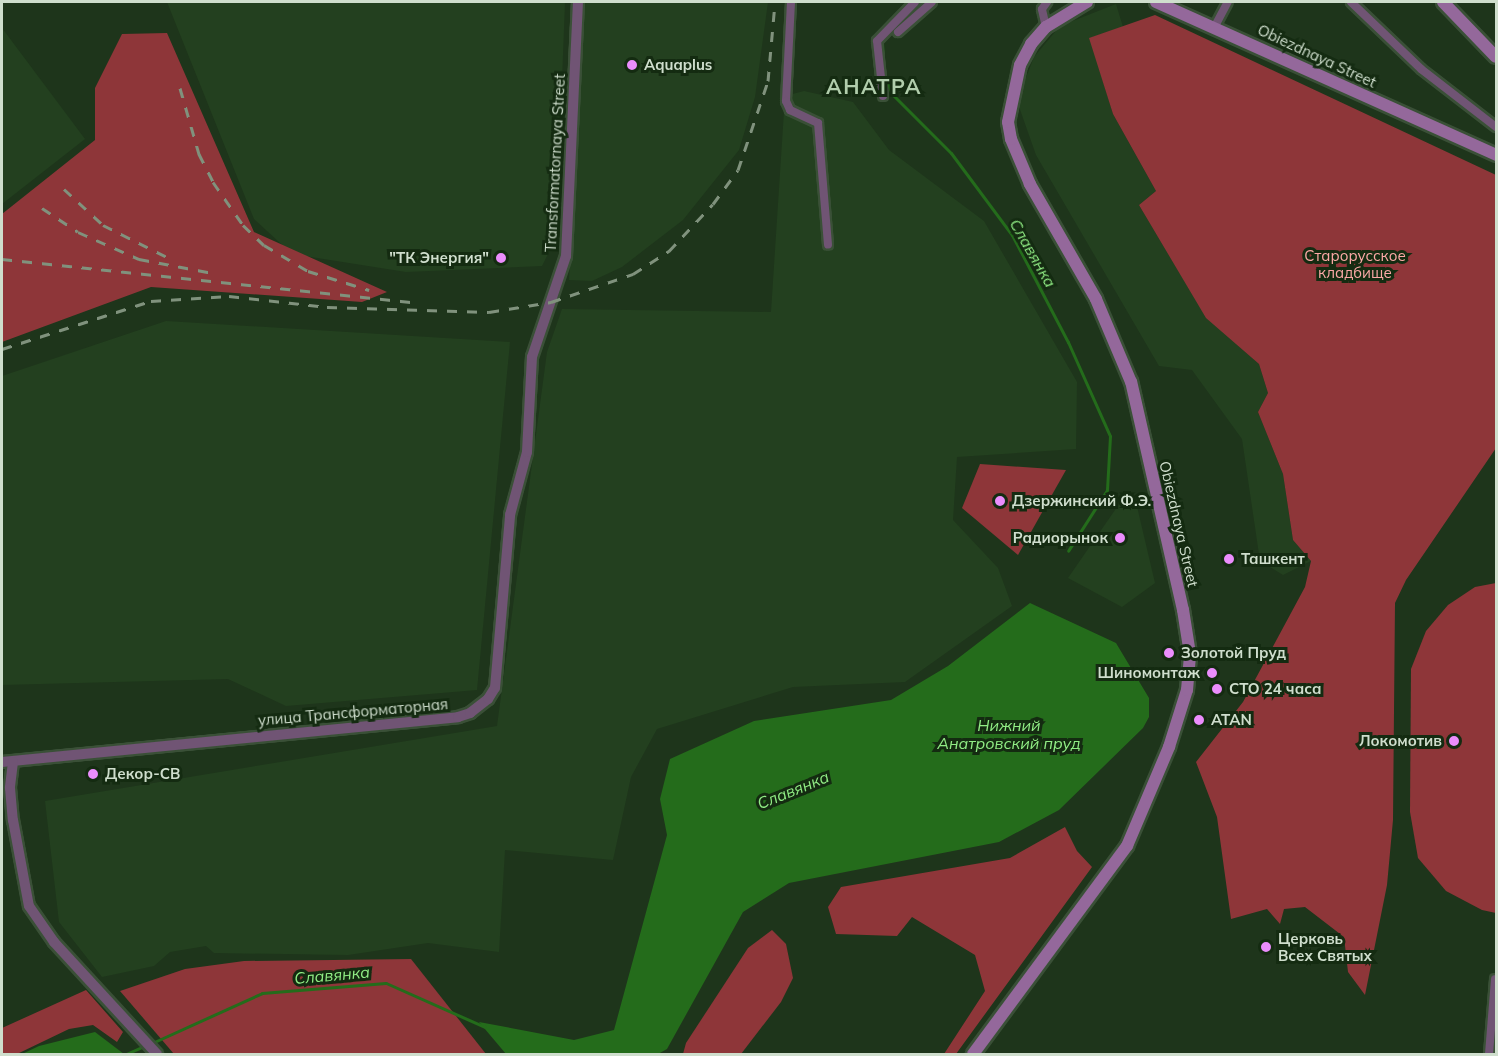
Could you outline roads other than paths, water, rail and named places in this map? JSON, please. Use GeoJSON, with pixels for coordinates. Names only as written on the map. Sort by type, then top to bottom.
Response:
{"type":"FeatureCollection","features":[{"type":"Feature","properties":{"kind":"main road","name":"Obiezdnaya Street"},"geometry":{"type":"LineString","coordinates":[[973,1054],[1127,846],[1169,747],[1187,690],[1190,654],[1177,582],[1131,382],[1096,299],[1030,184],[1011,139],[1008,108],[1020,65],[1046,27],[1087,2]]}},
{"type":"Feature","properties":{"kind":"main road","name":"Obiezdnaya Street"},"geometry":{"type":"LineString","coordinates":[[1156,2],[1215,26],[1497,155]]}},
{"type":"Feature","properties":{"kind":"main road"},"geometry":{"type":"LineString","coordinates":[[1443,2],[1497,57]]}},
{"type":"Feature","properties":{"kind":"street","name":"Transformatornaya Street"},"geometry":{"type":"LineString","coordinates":[[532,357],[566,256],[578,2]]}},
{"type":"Feature","properties":{"kind":"street"},"geometry":{"type":"LineString","coordinates":[[790,2],[786,101],[790,110],[818,123],[828,245]]}},
{"type":"Feature","properties":{"kind":"street"},"geometry":{"type":"LineString","coordinates":[[883,96],[877,41],[915,2]]}},
{"type":"Feature","properties":{"kind":"street"},"geometry":{"type":"LineString","coordinates":[[898,32],[932,2]]}},
{"type":"Feature","properties":{"kind":"street"},"geometry":{"type":"LineString","coordinates":[[1046,27],[1042,9],[1047,2]]}},
{"type":"Feature","properties":{"kind":"street"},"geometry":{"type":"LineString","coordinates":[[1215,26],[1228,2]]}},
{"type":"Feature","properties":{"kind":"street"},"geometry":{"type":"LineString","coordinates":[[1351,2],[1421,69],[1497,127]]}},
{"type":"Feature","properties":{"kind":"street","name":"улица Трансформаторная"},"geometry":{"type":"LineString","coordinates":[[2,762],[42,756],[458,717],[479,706],[495,688],[510,515],[526,456],[532,357]]}},
{"type":"Feature","properties":{"kind":"street"},"geometry":{"type":"LineString","coordinates":[[13,762],[10,788],[13,820],[29,906],[46,933],[157,1054]]}},
{"type":"Feature","properties":{"kind":"street"},"geometry":{"type":"LineString","coordinates":[[1489,1054],[1495,979]]}},
{"type":"Feature","properties":{"kind":"water","name":"Нижний Анатровский пруд"},"geometry":{"type":"Polygon","coordinates":[[[1030,603],[1116,643],[1149,698],[1149,717],[1143,728],[1059,810],[999,842],[789,883],[743,912],[667,1049],[658,1054],[506,1054],[479,1022],[574,1040],[614,1030],[667,835],[660,799],[670,759],[754,721],[891,700],[948,666],[1030,603]]]}},
{"type":"Feature","properties":{"kind":"water"},"geometry":{"type":"Polygon","coordinates":[[[95,1032],[124,1054],[22,1054],[39,1046],[95,1032]]]}},
{"type":"Feature","properties":{"kind":"waterway","name":"Славянка"},"geometry":{"type":"LineString","coordinates":[[907,15],[924,2]]}},
{"type":"Feature","properties":{"kind":"waterway","name":"Славянка"},"geometry":{"type":"LineString","coordinates":[[883,57],[882,42],[890,33]]}},
{"type":"Feature","properties":{"kind":"waterway","name":"Славянка"},"geometry":{"type":"LineString","coordinates":[[884,75],[892,94],[951,153],[1012,235],[1068,342],[1110,436],[1107,490],[1068,551]]}},
{"type":"Feature","properties":{"kind":"waterway","name":"Славянка"},"geometry":{"type":"LineString","coordinates":[[152,1043],[262,993],[386,983],[485,1027]]}},
{"type":"Feature","properties":{"kind":"waterway","name":"Славянка"},"geometry":{"type":"LineString","coordinates":[[126,1054],[146,1045]]}},
{"type":"Feature","properties":{"kind":"railway"},"geometry":{"type":"LineString","coordinates":[[2,349],[151,301],[229,296],[327,307],[489,312],[551,302],[633,274],[669,251],[713,204],[738,170],[768,81],[775,2]]}},
{"type":"Feature","properties":{"kind":"railway"},"geometry":{"type":"LineString","coordinates":[[180,88],[199,154],[213,182],[243,225],[264,245],[308,271],[369,290]]}},
{"type":"Feature","properties":{"kind":"railway"},"geometry":{"type":"LineString","coordinates":[[64,189],[103,225],[171,259]]}},
{"type":"Feature","properties":{"kind":"railway"},"geometry":{"type":"LineString","coordinates":[[42,208],[78,232],[139,259],[213,273]]}},
{"type":"Feature","properties":{"kind":"railway"},"geometry":{"type":"LineString","coordinates":[[2,259],[413,302]]}},
{"type":"Feature","properties":{"kind":"place","name":"Aquaplus"},"geometry":{"type":"Point","coordinates":[632,65]}},
{"type":"Feature","properties":{"kind":"place","name":"\"ТК Энергия\""},"geometry":{"type":"Point","coordinates":[501,258]}},
{"type":"Feature","properties":{"kind":"place","name":"Дзержинский Ф.Э."},"geometry":{"type":"Point","coordinates":[1000,501]}},
{"type":"Feature","properties":{"kind":"place","name":"Радиорынок"},"geometry":{"type":"Point","coordinates":[1120,538]}},
{"type":"Feature","properties":{"kind":"place","name":"Ташкент"},"geometry":{"type":"Point","coordinates":[1229,559]}},
{"type":"Feature","properties":{"kind":"place","name":"Золотой Пруд"},"geometry":{"type":"Point","coordinates":[1169,653]}},
{"type":"Feature","properties":{"kind":"place","name":"Шиномонтаж"},"geometry":{"type":"Point","coordinates":[1212,673]}},
{"type":"Feature","properties":{"kind":"place","name":"СТО 24 часа"},"geometry":{"type":"Point","coordinates":[1217,689]}},
{"type":"Feature","properties":{"kind":"place","name":"ATAN"},"geometry":{"type":"Point","coordinates":[1199,720]}},
{"type":"Feature","properties":{"kind":"place","name":"Локомотив"},"geometry":{"type":"Point","coordinates":[1454,741]}},
{"type":"Feature","properties":{"kind":"place","name":"Декор-СВ"},"geometry":{"type":"Point","coordinates":[93,774]}},
{"type":"Feature","properties":{"kind":"place","name":"Церковь Всех Святых"},"geometry":{"type":"Point","coordinates":[1266,947]}},
{"type":"Feature","properties":{"kind":"district","name":"АНАТРА"},"geometry":{"type":"Point","coordinates":[874,86]}},
{"type":"Feature","properties":{"kind":"park label","name":"Старорусское кладбище"},"geometry":{"type":"Point","coordinates":[1355,264]}}]}
